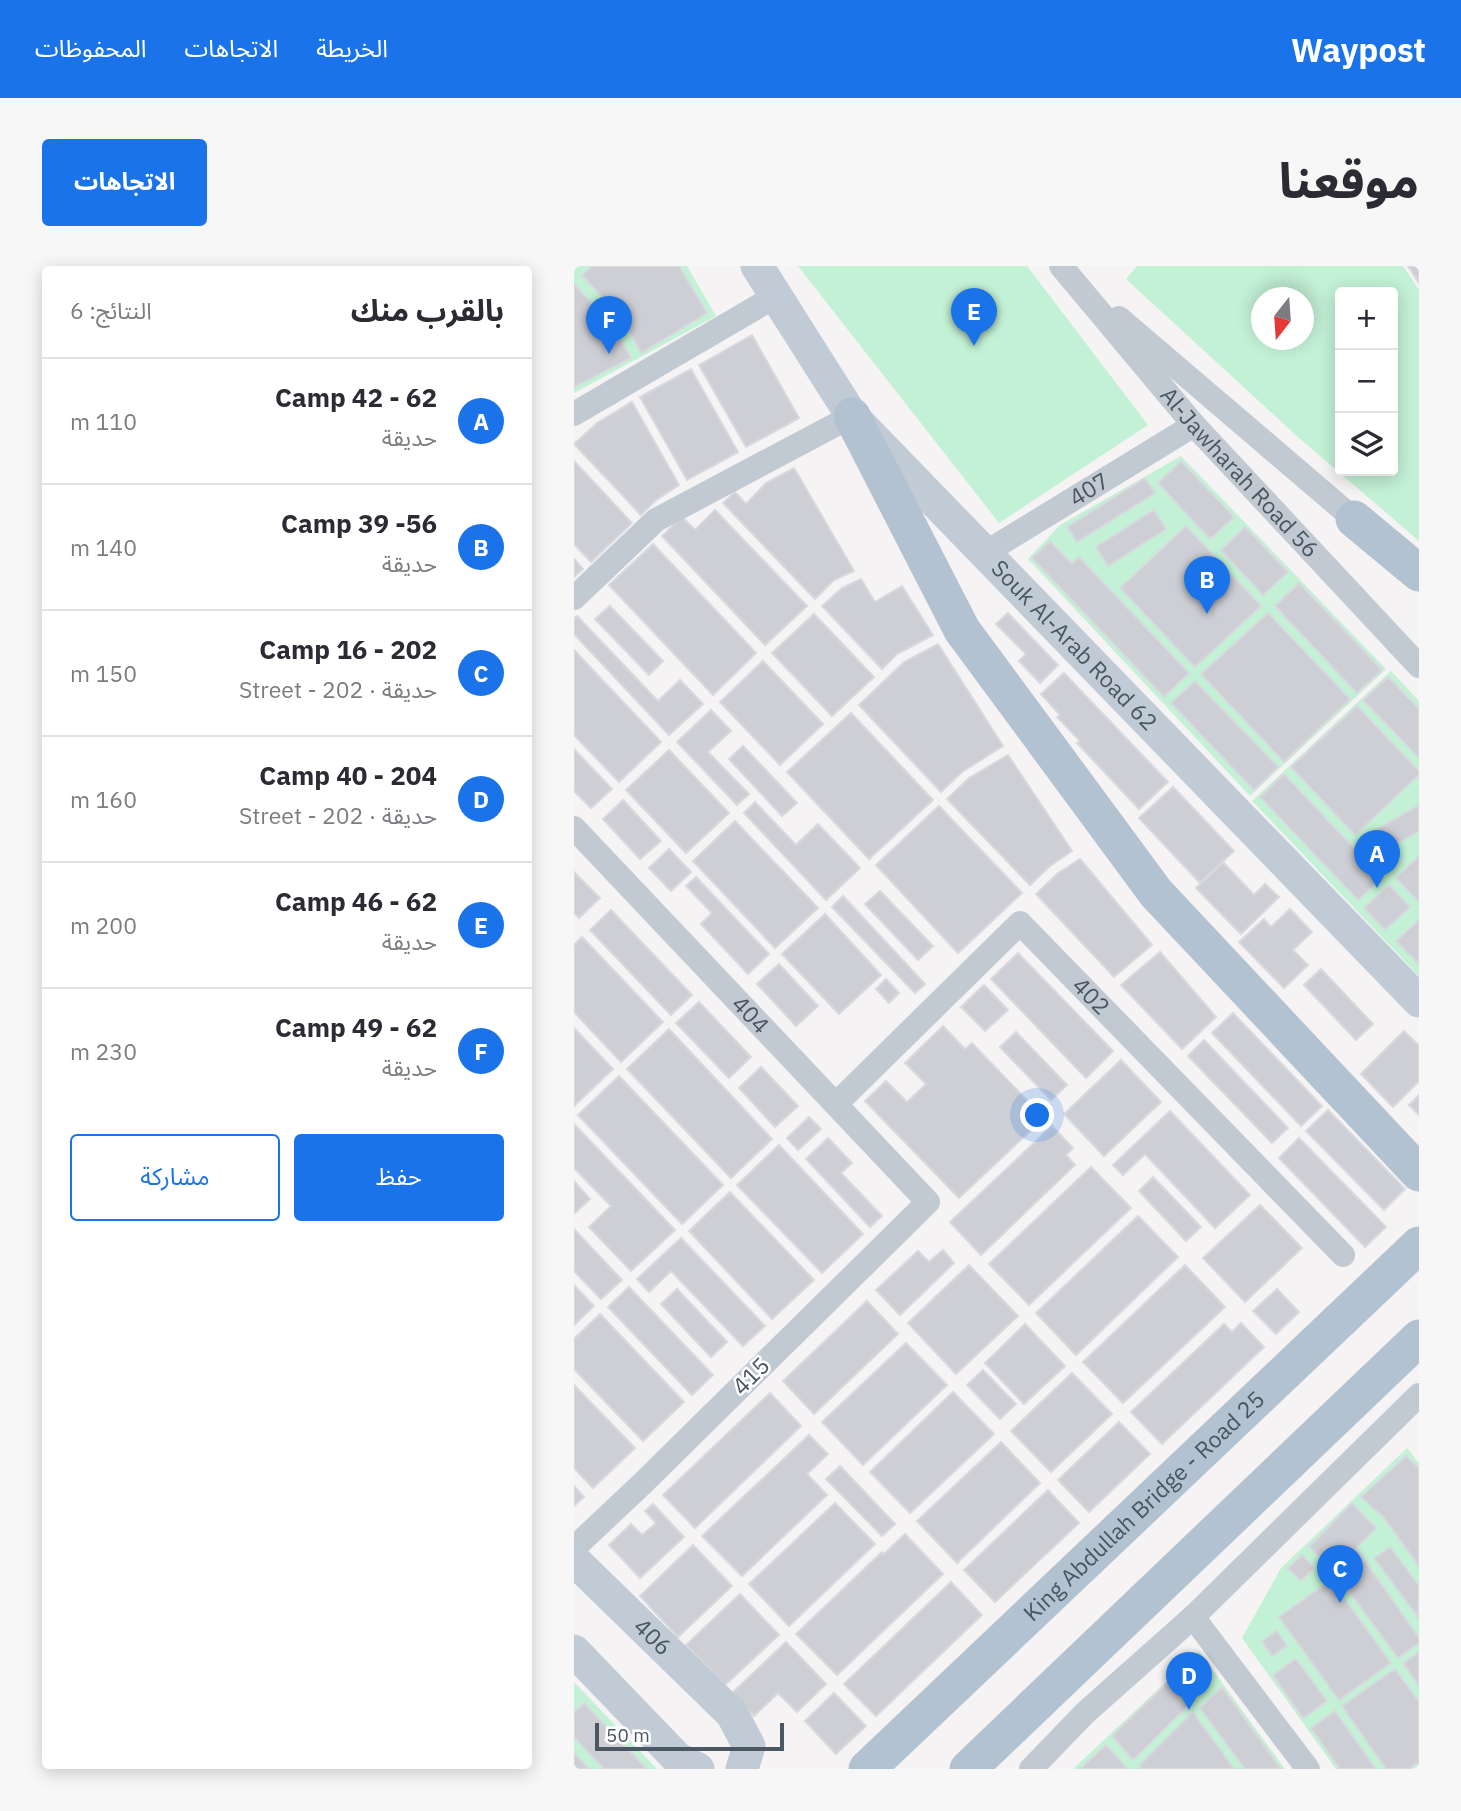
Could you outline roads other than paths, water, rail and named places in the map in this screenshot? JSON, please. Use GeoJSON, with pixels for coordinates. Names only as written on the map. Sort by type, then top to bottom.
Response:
{"type":"FeatureCollection","features":[{"type":"Feature","properties":{"kind":"main road","name":"Souk Al-Arab Road 62"},"geometry":{"type":"LineString","coordinates":[[757,266],[852,415],[1419,1001]]}},
{"type":"Feature","properties":{"kind":"main road"},"geometry":{"type":"LineString","coordinates":[[852,415],[962,630],[1156,893],[1419,1174]]}},
{"type":"Feature","properties":{"kind":"main road"},"geometry":{"type":"LineString","coordinates":[[1354,519],[1419,573]]}},
{"type":"Feature","properties":{"kind":"main road","name":"King Abdullah Bridge - Road 25"},"geometry":{"type":"LineString","coordinates":[[867,1769],[1419,1245]]}},
{"type":"Feature","properties":{"kind":"main road"},"geometry":{"type":"LineString","coordinates":[[968,1769],[1419,1338]]}},
{"type":"Feature","properties":{"kind":"main road","name":"406"},"geometry":{"type":"LineString","coordinates":[[574,1560],[732,1714],[749,1745],[742,1769]]}},
{"type":"Feature","properties":{"kind":"main road"},"geometry":{"type":"LineString","coordinates":[[574,1651],[687,1764]]}},
{"type":"Feature","properties":{"kind":"street","name":"Al-Jawharah Road 56"},"geometry":{"type":"LineString","coordinates":[[1063,269],[1194,425],[1419,666]]}},
{"type":"Feature","properties":{"kind":"street","name":"Al-Jawharah Road 56"},"geometry":{"type":"LineString","coordinates":[[1063,269],[1354,519]]}},
{"type":"Feature","properties":{"kind":"street"},"geometry":{"type":"LineString","coordinates":[[574,414],[776,296]]}},
{"type":"Feature","properties":{"kind":"street"},"geometry":{"type":"LineString","coordinates":[[574,598],[656,520],[852,415]]}},
{"type":"Feature","properties":{"kind":"street","name":"407"},"geometry":{"type":"LineString","coordinates":[[985,553],[1194,425]]}},
{"type":"Feature","properties":{"kind":"street","name":"404"},"geometry":{"type":"LineString","coordinates":[[574,828],[928,1202]]}},
{"type":"Feature","properties":{"kind":"street","name":"402"},"geometry":{"type":"LineString","coordinates":[[836,1104],[1020,923],[1343,1255]]}},
{"type":"Feature","properties":{"kind":"street","name":"415"},"geometry":{"type":"LineString","coordinates":[[574,1548],[928,1202]]}},
{"type":"Feature","properties":{"kind":"street"},"geometry":{"type":"LineString","coordinates":[[1031,1769],[1085,1713],[1193,1617],[1419,1395]]}},
{"type":"Feature","properties":{"kind":"street"},"geometry":{"type":"LineString","coordinates":[[1193,1617],[1308,1769]]}},
{"type":"Feature","properties":{"kind":"place","name":"Camp 46 - 62"},"geometry":{"type":"Point","coordinates":[974,346]}},
{"type":"Feature","properties":{"kind":"place","name":"Camp 49 - 62"},"geometry":{"type":"Point","coordinates":[609,354]}},
{"type":"Feature","properties":{"kind":"place","name":"Camp 39 -56"},"geometry":{"type":"Point","coordinates":[1207,614]}},
{"type":"Feature","properties":{"kind":"place","name":"Camp 42 - 62"},"geometry":{"type":"Point","coordinates":[1377,888]}},
{"type":"Feature","properties":{"kind":"place","name":"Camp 16 - 202"},"geometry":{"type":"Point","coordinates":[1340,1603]}},
{"type":"Feature","properties":{"kind":"place","name":"Camp 40 - 204"},"geometry":{"type":"Point","coordinates":[1189,1710]}}]}
